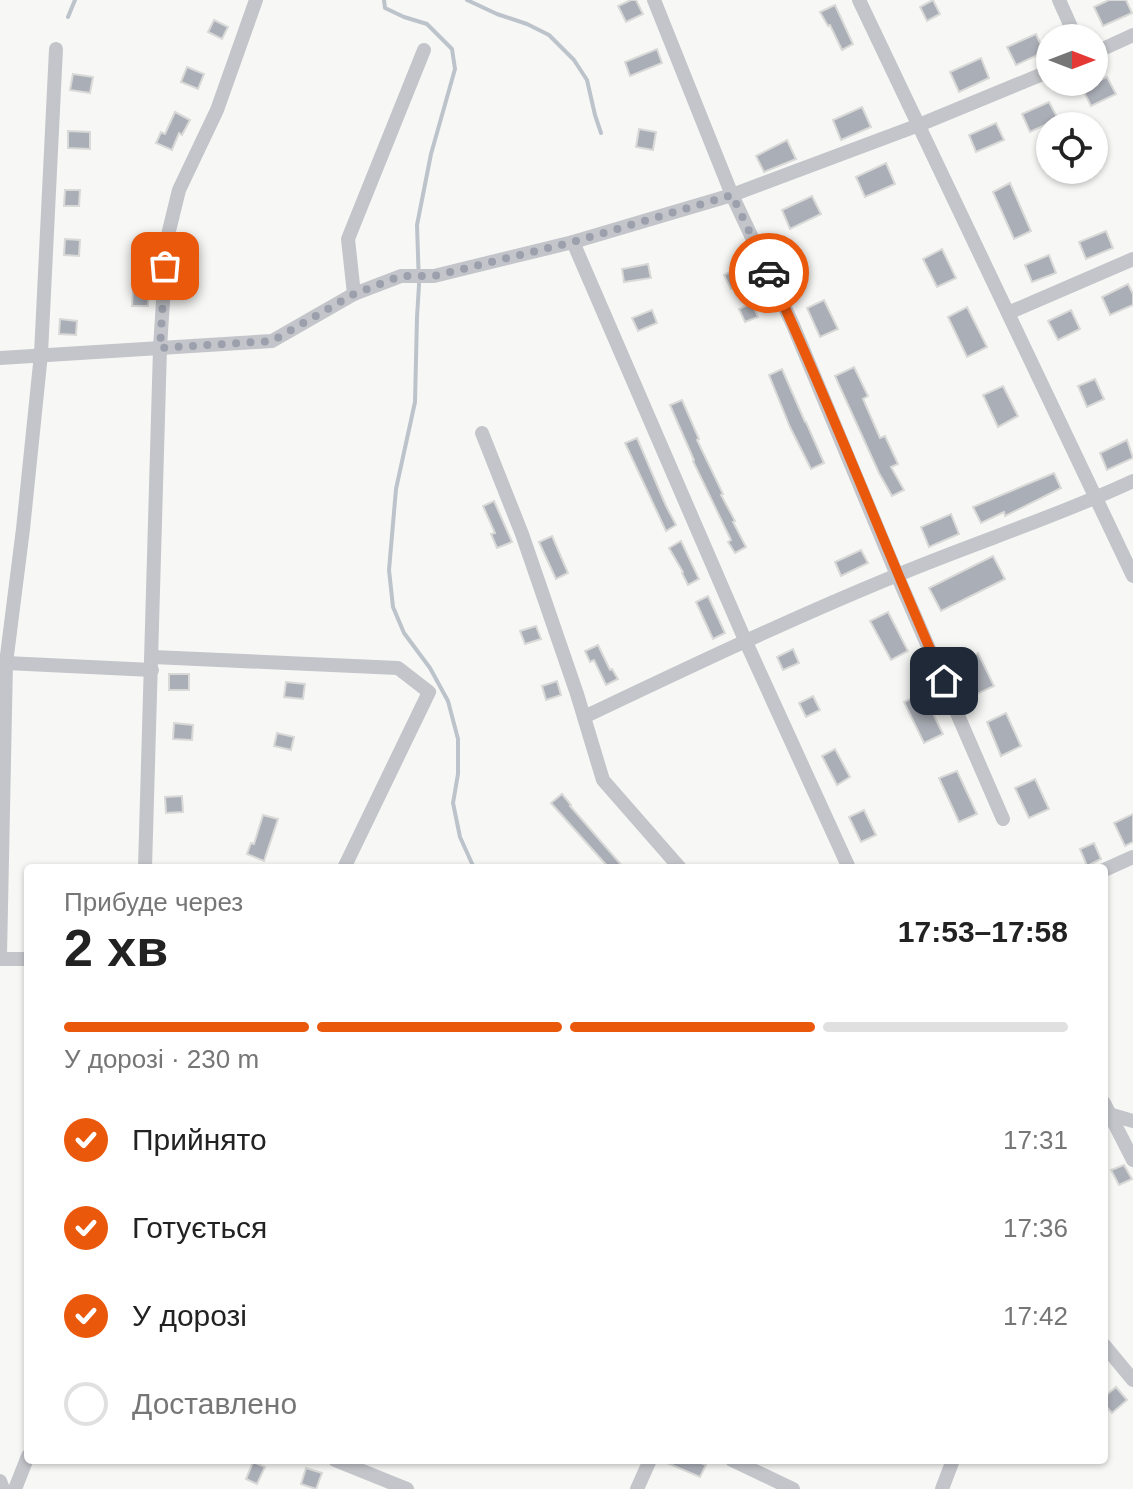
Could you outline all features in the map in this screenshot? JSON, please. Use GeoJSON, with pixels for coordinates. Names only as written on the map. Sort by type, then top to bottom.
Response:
{"type":"FeatureCollection","features":[{"type":"Feature","properties":{"kind":"street"},"geometry":{"type":"LineString","coordinates":[[145,864],[160,348],[167,239],[179,190],[217,110],[256,0]]}},
{"type":"Feature","properties":{"kind":"street"},"geometry":{"type":"LineString","coordinates":[[654,0],[732,195],[793,325],[1003,819]]}},
{"type":"Feature","properties":{"kind":"street"},"geometry":{"type":"LineString","coordinates":[[859,0],[1133,576]]}},
{"type":"Feature","properties":{"kind":"street"},"geometry":{"type":"LineString","coordinates":[[1059,0],[1070,24]]}},
{"type":"Feature","properties":{"kind":"street"},"geometry":{"type":"LineString","coordinates":[[1108,47],[1133,35]]}},
{"type":"Feature","properties":{"kind":"street"},"geometry":{"type":"LineString","coordinates":[[24,959],[0,957],[2,741],[6,663],[41,354],[56,49]]}},
{"type":"Feature","properties":{"kind":"street"},"geometry":{"type":"LineString","coordinates":[[354,294],[348,239],[424,50]]}},
{"type":"Feature","properties":{"kind":"street"},"geometry":{"type":"LineString","coordinates":[[0,358],[272,341],[354,294],[401,276],[434,276],[573,242],[732,195],[919,125],[1036,77]]}},
{"type":"Feature","properties":{"kind":"street"},"geometry":{"type":"LineString","coordinates":[[573,242],[745,640],[847,864]]}},
{"type":"Feature","properties":{"kind":"street"},"geometry":{"type":"LineString","coordinates":[[1008,313],[1133,259]]}},
{"type":"Feature","properties":{"kind":"street"},"geometry":{"type":"LineString","coordinates":[[482,433],[522,534],[603,780],[676,864]]}},
{"type":"Feature","properties":{"kind":"street"},"geometry":{"type":"LineString","coordinates":[[584,717],[745,640],[897,575],[1133,481]]}},
{"type":"Feature","properties":{"kind":"street"},"geometry":{"type":"LineString","coordinates":[[6,663],[398,668],[429,692],[346,864]]}},
{"type":"Feature","properties":{"kind":"street"},"geometry":{"type":"LineString","coordinates":[[1108,868],[1133,857]]}},
{"type":"Feature","properties":{"kind":"street"},"geometry":{"type":"LineString","coordinates":[[1108,1109],[1133,1121]]}},
{"type":"Feature","properties":{"kind":"street"},"geometry":{"type":"LineString","coordinates":[[1108,1111],[1133,1160]]}},
{"type":"Feature","properties":{"kind":"street"},"geometry":{"type":"LineString","coordinates":[[1108,1350],[1133,1380]]}},
{"type":"Feature","properties":{"kind":"street"},"geometry":{"type":"LineString","coordinates":[[15,1489],[25,1464]]}},
{"type":"Feature","properties":{"kind":"street"},"geometry":{"type":"LineString","coordinates":[[345,1464],[407,1489]]}},
{"type":"Feature","properties":{"kind":"street"},"geometry":{"type":"LineString","coordinates":[[637,1489],[648,1464]]}},
{"type":"Feature","properties":{"kind":"street"},"geometry":{"type":"LineString","coordinates":[[740,1464],[793,1489]]}},
{"type":"Feature","properties":{"kind":"street"},"geometry":{"type":"LineString","coordinates":[[942,1489],[951,1464]]}},
{"type":"Feature","properties":{"kind":"street"},"geometry":{"type":"LineString","coordinates":[[0,1481],[3,1489]]}},
{"type":"Feature","properties":{"kind":"building"},"geometry":{"type":"Polygon","coordinates":[[[636,0],[643,14],[626,22],[618,6],[636,0]]]}},
{"type":"Feature","properties":{"kind":"building"},"geometry":{"type":"Polygon","coordinates":[[[933,0],[940,14],[927,21],[920,7],[933,0]]]}},
{"type":"Feature","properties":{"kind":"building"},"geometry":{"type":"Polygon","coordinates":[[[1109,0],[1126,0],[1132,13],[1102,24],[1094,7],[1109,0]]]}},
{"type":"Feature","properties":{"kind":"building"},"geometry":{"type":"Polygon","coordinates":[[[835,5],[853,44],[842,50],[820,12],[835,5]]]}},
{"type":"Feature","properties":{"kind":"building"},"geometry":{"type":"Polygon","coordinates":[[[214,20],[228,27],[222,39],[208,32],[214,20]]]}},
{"type":"Feature","properties":{"kind":"building"},"geometry":{"type":"Polygon","coordinates":[[[1036,34],[1036,56],[1016,65],[1007,47],[1036,34]]]}},
{"type":"Feature","properties":{"kind":"building"},"geometry":{"type":"Polygon","coordinates":[[[657,49],[662,63],[630,76],[625,62],[657,49]]]}},
{"type":"Feature","properties":{"kind":"building"},"geometry":{"type":"Polygon","coordinates":[[[981,58],[989,78],[959,92],[950,72],[981,58]]]}},
{"type":"Feature","properties":{"kind":"building"},"geometry":{"type":"Polygon","coordinates":[[[187,67],[204,74],[198,89],[181,82],[187,67]]]}},
{"type":"Feature","properties":{"kind":"building"},"geometry":{"type":"Polygon","coordinates":[[[73,74],[93,77],[90,93],[70,90],[73,74]]]}},
{"type":"Feature","properties":{"kind":"building"},"geometry":{"type":"Polygon","coordinates":[[[1108,79],[1116,94],[1091,106],[1086,96],[1108,96],[1108,79]]]}},
{"type":"Feature","properties":{"kind":"building"},"geometry":{"type":"Polygon","coordinates":[[[1049,102],[1054,112],[1036,112],[1036,129],[1030,132],[1022,114],[1049,102]]]}},
{"type":"Feature","properties":{"kind":"building"},"geometry":{"type":"Polygon","coordinates":[[[862,107],[871,127],[841,140],[833,120],[862,107]]]}},
{"type":"Feature","properties":{"kind":"building"},"geometry":{"type":"Polygon","coordinates":[[[175,112],[190,120],[182,135],[179,133],[172,150],[156,143],[161,132],[165,134],[175,112]]]}},
{"type":"Feature","properties":{"kind":"building"},"geometry":{"type":"Polygon","coordinates":[[[996,123],[1004,140],[976,152],[969,135],[996,123]]]}},
{"type":"Feature","properties":{"kind":"building"},"geometry":{"type":"Polygon","coordinates":[[[639,129],[656,132],[653,150],[636,147],[639,129]]]}},
{"type":"Feature","properties":{"kind":"building"},"geometry":{"type":"Polygon","coordinates":[[[68,131],[90,132],[90,149],[68,148],[68,131]]]}},
{"type":"Feature","properties":{"kind":"building"},"geometry":{"type":"Polygon","coordinates":[[[787,140],[796,159],[764,172],[756,156],[787,140]]]}},
{"type":"Feature","properties":{"kind":"building"},"geometry":{"type":"Polygon","coordinates":[[[886,163],[895,184],[865,197],[856,177],[886,163]]]}},
{"type":"Feature","properties":{"kind":"building"},"geometry":{"type":"Polygon","coordinates":[[[1010,183],[1031,231],[1014,239],[993,192],[1010,183]]]}},
{"type":"Feature","properties":{"kind":"building"},"geometry":{"type":"Polygon","coordinates":[[[65,190],[80,190],[79,206],[64,206],[65,190]]]}},
{"type":"Feature","properties":{"kind":"building"},"geometry":{"type":"Polygon","coordinates":[[[812,196],[821,214],[790,229],[782,210],[812,196]]]}},
{"type":"Feature","properties":{"kind":"building"},"geometry":{"type":"Polygon","coordinates":[[[1106,231],[1113,248],[1086,259],[1079,242],[1106,231]]]}},
{"type":"Feature","properties":{"kind":"building"},"geometry":{"type":"Polygon","coordinates":[[[65,239],[80,240],[79,256],[64,255],[65,239]]]}},
{"type":"Feature","properties":{"kind":"building"},"geometry":{"type":"Polygon","coordinates":[[[942,249],[956,278],[937,287],[923,259],[942,249]]]}},
{"type":"Feature","properties":{"kind":"building"},"geometry":{"type":"Polygon","coordinates":[[[1049,255],[1056,273],[1032,282],[1025,265],[1049,255]]]}},
{"type":"Feature","properties":{"kind":"building"},"geometry":{"type":"Polygon","coordinates":[[[648,264],[651,278],[624,282],[622,269],[648,264]]]}},
{"type":"Feature","properties":{"kind":"building"},"geometry":{"type":"Polygon","coordinates":[[[737,268],[745,282],[731,289],[724,275],[737,268]]]}},
{"type":"Feature","properties":{"kind":"building"},"geometry":{"type":"Polygon","coordinates":[[[1128,284],[1133,294],[1133,305],[1110,315],[1102,297],[1128,284]]]}},
{"type":"Feature","properties":{"kind":"building"},"geometry":{"type":"Polygon","coordinates":[[[133,290],[149,291],[148,306],[132,306],[133,290]]]}},
{"type":"Feature","properties":{"kind":"building"},"geometry":{"type":"Polygon","coordinates":[[[824,300],[838,329],[820,337],[807,308],[824,300]]]}},
{"type":"Feature","properties":{"kind":"building"},"geometry":{"type":"Polygon","coordinates":[[[752,303],[758,317],[745,322],[739,309],[752,303]]]}},
{"type":"Feature","properties":{"kind":"building"},"geometry":{"type":"Polygon","coordinates":[[[967,307],[987,347],[967,357],[948,317],[967,307]]]}},
{"type":"Feature","properties":{"kind":"building"},"geometry":{"type":"Polygon","coordinates":[[[652,310],[657,323],[638,331],[632,318],[652,310]]]}},
{"type":"Feature","properties":{"kind":"building"},"geometry":{"type":"Polygon","coordinates":[[[1071,310],[1080,329],[1058,340],[1048,321],[1071,310]]]}},
{"type":"Feature","properties":{"kind":"building"},"geometry":{"type":"Polygon","coordinates":[[[60,319],[77,321],[76,335],[59,334],[60,319]]]}},
{"type":"Feature","properties":{"kind":"building"},"geometry":{"type":"Polygon","coordinates":[[[854,367],[868,396],[863,399],[880,438],[885,436],[898,464],[891,467],[904,490],[892,496],[835,376],[854,367]]]}},
{"type":"Feature","properties":{"kind":"building"},"geometry":{"type":"Polygon","coordinates":[[[782,369],[824,463],[811,469],[769,375],[782,369]]]}},
{"type":"Feature","properties":{"kind":"building"},"geometry":{"type":"Polygon","coordinates":[[[1095,379],[1104,399],[1087,407],[1078,386],[1095,379]]]}},
{"type":"Feature","properties":{"kind":"building"},"geometry":{"type":"Polygon","coordinates":[[[1003,386],[1018,416],[998,427],[983,395],[1003,386]]]}},
{"type":"Feature","properties":{"kind":"building"},"geometry":{"type":"Polygon","coordinates":[[[682,400],[746,547],[735,553],[670,405],[682,400]]]}},
{"type":"Feature","properties":{"kind":"building"},"geometry":{"type":"Polygon","coordinates":[[[637,438],[676,525],[666,531],[625,443],[637,438]]]}},
{"type":"Feature","properties":{"kind":"building"},"geometry":{"type":"Polygon","coordinates":[[[1127,440],[1133,458],[1107,470],[1100,453],[1127,440]]]}},
{"type":"Feature","properties":{"kind":"building"},"geometry":{"type":"Polygon","coordinates":[[[1054,473],[1061,488],[1005,516],[1004,512],[981,523],[973,507],[1054,473]]]}},
{"type":"Feature","properties":{"kind":"building"},"geometry":{"type":"Polygon","coordinates":[[[494,501],[512,542],[497,548],[491,534],[495,533],[483,506],[494,501]]]}},
{"type":"Feature","properties":{"kind":"building"},"geometry":{"type":"Polygon","coordinates":[[[951,514],[959,534],[929,547],[921,527],[951,514]]]}},
{"type":"Feature","properties":{"kind":"building"},"geometry":{"type":"Polygon","coordinates":[[[552,536],[568,573],[556,579],[539,542],[552,536]]]}},
{"type":"Feature","properties":{"kind":"building"},"geometry":{"type":"Polygon","coordinates":[[[681,541],[699,579],[688,585],[669,548],[681,541]]]}},
{"type":"Feature","properties":{"kind":"building"},"geometry":{"type":"Polygon","coordinates":[[[861,550],[868,563],[841,576],[835,562],[861,550]]]}},
{"type":"Feature","properties":{"kind":"building"},"geometry":{"type":"Polygon","coordinates":[[[993,556],[1005,579],[941,611],[929,588],[993,556]]]}},
{"type":"Feature","properties":{"kind":"building"},"geometry":{"type":"Polygon","coordinates":[[[708,596],[725,633],[713,639],[696,602],[708,596]]]}},
{"type":"Feature","properties":{"kind":"building"},"geometry":{"type":"Polygon","coordinates":[[[888,612],[908,651],[891,660],[870,621],[888,612]]]}},
{"type":"Feature","properties":{"kind":"building"},"geometry":{"type":"Polygon","coordinates":[[[536,626],[541,639],[525,644],[520,631],[536,626]]]}},
{"type":"Feature","properties":{"kind":"building"},"geometry":{"type":"Polygon","coordinates":[[[598,645],[618,679],[606,685],[594,660],[590,662],[585,651],[598,645]]]}},
{"type":"Feature","properties":{"kind":"building"},"geometry":{"type":"Polygon","coordinates":[[[793,649],[799,663],[783,670],[777,657],[793,649]]]}},
{"type":"Feature","properties":{"kind":"building"},"geometry":{"type":"Polygon","coordinates":[[[978,653],[994,686],[975,695],[960,662],[978,653]]]}},
{"type":"Feature","properties":{"kind":"building"},"geometry":{"type":"Polygon","coordinates":[[[169,674],[189,674],[189,690],[169,690],[169,674]]]}},
{"type":"Feature","properties":{"kind":"building"},"geometry":{"type":"Polygon","coordinates":[[[557,681],[561,695],[546,700],[542,686],[557,681]]]}},
{"type":"Feature","properties":{"kind":"building"},"geometry":{"type":"Polygon","coordinates":[[[286,682],[305,684],[303,699],[284,697],[286,682]]]}},
{"type":"Feature","properties":{"kind":"building"},"geometry":{"type":"Polygon","coordinates":[[[923,693],[943,734],[924,743],[904,702],[923,693]]]}},
{"type":"Feature","properties":{"kind":"building"},"geometry":{"type":"Polygon","coordinates":[[[813,696],[820,710],[806,717],[799,703],[813,696]]]}},
{"type":"Feature","properties":{"kind":"building"},"geometry":{"type":"Polygon","coordinates":[[[1006,713],[1021,746],[1001,756],[987,722],[1006,713]]]}},
{"type":"Feature","properties":{"kind":"building"},"geometry":{"type":"Polygon","coordinates":[[[174,723],[193,725],[192,740],[173,739],[174,723]]]}},
{"type":"Feature","properties":{"kind":"building"},"geometry":{"type":"Polygon","coordinates":[[[277,733],[294,737],[291,750],[274,746],[277,733]]]}},
{"type":"Feature","properties":{"kind":"building"},"geometry":{"type":"Polygon","coordinates":[[[835,749],[850,777],[837,785],[822,756],[835,749]]]}},
{"type":"Feature","properties":{"kind":"building"},"geometry":{"type":"Polygon","coordinates":[[[957,771],[977,814],[959,822],[939,778],[957,771]]]}},
{"type":"Feature","properties":{"kind":"building"},"geometry":{"type":"Polygon","coordinates":[[[1035,779],[1049,809],[1029,818],[1015,788],[1035,779]]]}},
{"type":"Feature","properties":{"kind":"building"},"geometry":{"type":"Polygon","coordinates":[[[562,794],[621,864],[605,864],[551,803],[562,794]]]}},
{"type":"Feature","properties":{"kind":"building"},"geometry":{"type":"Polygon","coordinates":[[[182,796],[183,812],[166,813],[165,797],[182,796]]]}},
{"type":"Feature","properties":{"kind":"building"},"geometry":{"type":"Polygon","coordinates":[[[864,810],[876,835],[861,842],[849,817],[864,810]]]}},
{"type":"Feature","properties":{"kind":"building"},"geometry":{"type":"Polygon","coordinates":[[[1133,814],[1133,842],[1125,846],[1114,823],[1133,814]]]}},
{"type":"Feature","properties":{"kind":"building"},"geometry":{"type":"Polygon","coordinates":[[[263,815],[278,819],[264,861],[247,854],[251,843],[254,844],[263,815]]]}},
{"type":"Feature","properties":{"kind":"building"},"geometry":{"type":"Polygon","coordinates":[[[1094,843],[1101,859],[1086,864],[1080,849],[1094,843]]]}},
{"type":"Feature","properties":{"kind":"building"},"geometry":{"type":"Polygon","coordinates":[[[1124,1165],[1132,1179],[1119,1185],[1111,1170],[1124,1165]]]}},
{"type":"Feature","properties":{"kind":"building"},"geometry":{"type":"Polygon","coordinates":[[[1116,1387],[1127,1400],[1112,1413],[1108,1408],[1108,1394],[1116,1387]]]}},
{"type":"Feature","properties":{"kind":"building"},"geometry":{"type":"Polygon","coordinates":[[[252,1464],[265,1467],[257,1484],[246,1479],[252,1464]]]}},
{"type":"Feature","properties":{"kind":"building"},"geometry":{"type":"Polygon","coordinates":[[[669,1464],[706,1465],[700,1477],[669,1464]]]}},
{"type":"Feature","properties":{"kind":"building"},"geometry":{"type":"Polygon","coordinates":[[[306,1468],[322,1473],[316,1489],[301,1484],[306,1468]]]}},
{"type":"Feature","properties":{"kind":"waterway"},"geometry":{"type":"LineString","coordinates":[[68,17],[75,0]]}},
{"type":"Feature","properties":{"kind":"waterway"},"geometry":{"type":"LineString","coordinates":[[384,0],[385,8],[427,24],[452,49],[455,69],[431,154],[417,225],[419,285],[415,402],[396,489],[389,570],[393,607],[404,633],[430,668],[448,701],[458,739],[458,774],[453,803],[460,837],[472,864]]}},
{"type":"Feature","properties":{"kind":"waterway"},"geometry":{"type":"LineString","coordinates":[[467,0],[549,35],[574,60],[587,80],[601,133]]}},
{"type":"Feature","properties":{"kind":"way so far"},"geometry":{"type":"LineString","coordinates":[[165,266],[160,348],[272,341],[354,294],[401,276],[434,276],[573,242],[732,195],[769,273]]}},
{"type":"Feature","properties":{"kind":"route"},"geometry":{"type":"LineString","coordinates":[[769,273],[944,681]]}}]}
